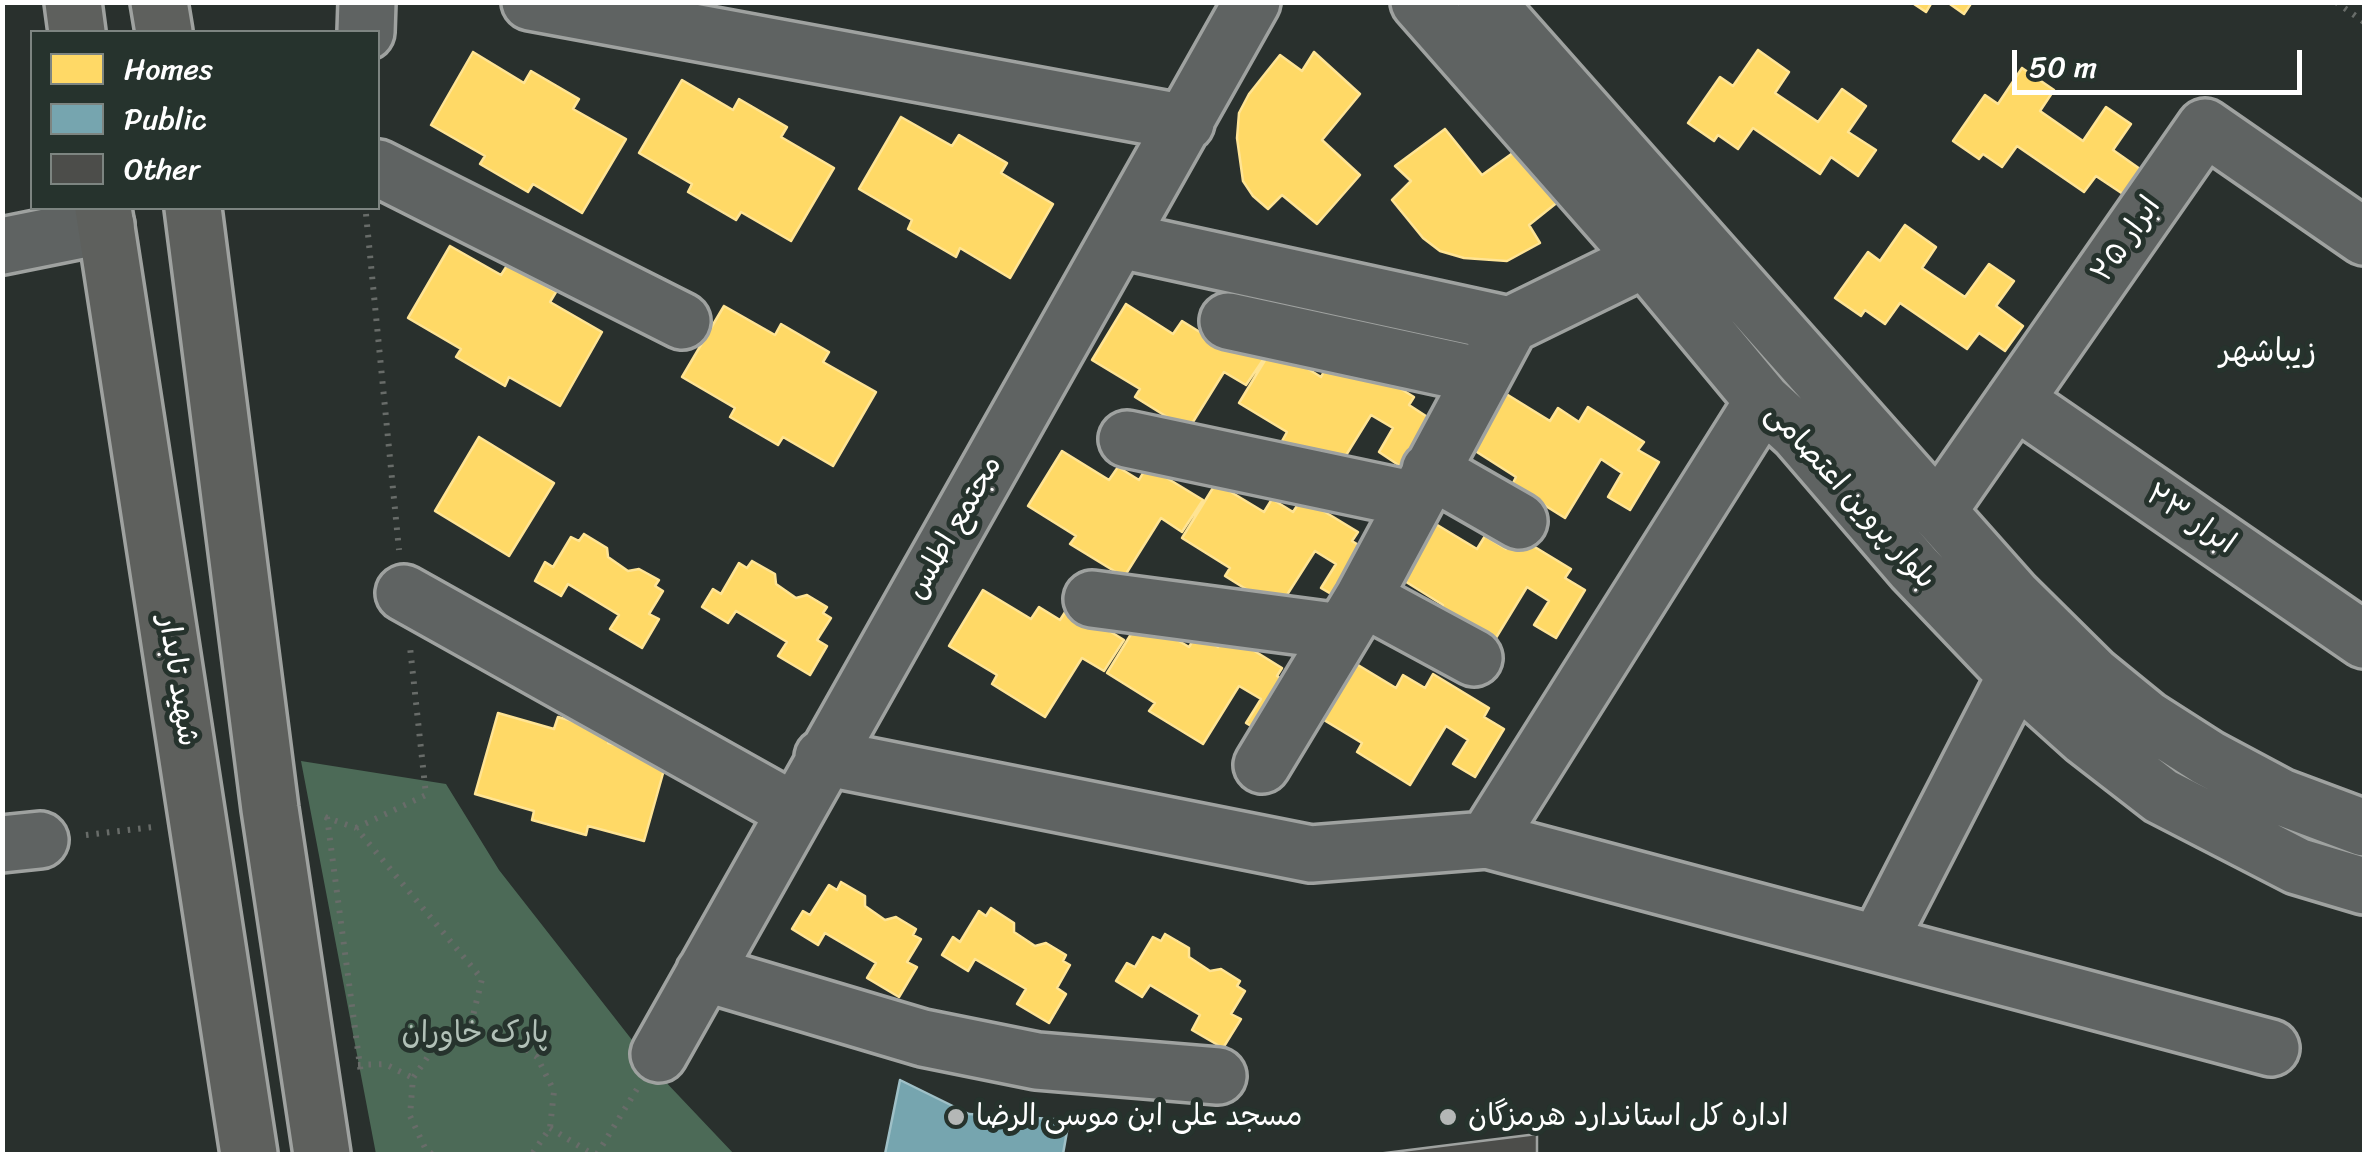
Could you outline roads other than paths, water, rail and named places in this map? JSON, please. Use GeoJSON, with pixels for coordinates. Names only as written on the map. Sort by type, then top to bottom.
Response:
{"type":"FeatureCollection","features":[{"type":"Feature","properties":{"kind":"main road"},"geometry":{"type":"LineString","coordinates":[[73,2],[78,30]]}},
{"type":"Feature","properties":{"kind":"main road"},"geometry":{"type":"LineString","coordinates":[[159,2],[164,30]]}},
{"type":"Feature","properties":{"kind":"main road"},"geometry":{"type":"LineString","coordinates":[[193,210],[270,809],[335,1068],[322,1154]]}},
{"type":"Feature","properties":{"kind":"main road","name":"شهید تابدار"},"geometry":{"type":"LineString","coordinates":[[104,216],[249,1154]]}},
{"type":"Feature","properties":{"kind":"main road"},"geometry":{"type":"LineString","coordinates":[[199,822],[270,809]]}},
{"type":"Feature","properties":{"kind":"street"},"geometry":{"type":"LineString","coordinates":[[366,30],[367,2]]}},
{"type":"Feature","properties":{"kind":"street"},"geometry":{"type":"LineString","coordinates":[[530,2],[1186,124]]}},
{"type":"Feature","properties":{"kind":"street","name":"مجتمع اطلس"},"geometry":{"type":"LineString","coordinates":[[659,1054],[1252,2]]}},
{"type":"Feature","properties":{"kind":"street","name":"بلوار پروین اعتصامی"},"geometry":{"type":"LineString","coordinates":[[1419,2],[1645,259],[1763,401],[1798,432],[1914,568],[2016,675],[2085,737],[2161,796],[2297,866],[2364,886]]}},
{"type":"Feature","properties":{"kind":"street","name":"بلوار پروین اعتصامی"},"geometry":{"type":"LineString","coordinates":[[1486,2],[2013,596],[2093,675],[2147,719],[2208,758],[2281,797],[2364,828]]}},
{"type":"Feature","properties":{"kind":"street","name":"ابرار ۲۵"},"geometry":{"type":"LineString","coordinates":[[1938,511],[2205,127],[2364,237]]}},
{"type":"Feature","properties":{"kind":"street"},"geometry":{"type":"LineString","coordinates":[[380,169],[682,321]]}},
{"type":"Feature","properties":{"kind":"street"},"geometry":{"type":"LineString","coordinates":[[2,246],[104,216]]}},
{"type":"Feature","properties":{"kind":"street"},"geometry":{"type":"LineString","coordinates":[[1120,240],[1510,325]]}},
{"type":"Feature","properties":{"kind":"street"},"geometry":{"type":"LineString","coordinates":[[1262,765],[1352,616],[1510,325],[1645,259]]}},
{"type":"Feature","properties":{"kind":"street"},"geometry":{"type":"LineString","coordinates":[[1228,321],[1482,376]]}},
{"type":"Feature","properties":{"kind":"street","name":"ابرار ۲۳"},"geometry":{"type":"LineString","coordinates":[[2016,400],[2364,640]]}},
{"type":"Feature","properties":{"kind":"street"},"geometry":{"type":"LineString","coordinates":[[1487,840],[1763,401]]}},
{"type":"Feature","properties":{"kind":"street"},"geometry":{"type":"LineString","coordinates":[[1127,440],[1423,485],[1519,521]]}},
{"type":"Feature","properties":{"kind":"street"},"geometry":{"type":"LineString","coordinates":[[404,593],[794,811]]}},
{"type":"Feature","properties":{"kind":"street"},"geometry":{"type":"LineString","coordinates":[[1092,599],[1352,616],[1474,658]]}},
{"type":"Feature","properties":{"kind":"street"},"geometry":{"type":"LineString","coordinates":[[1878,943],[2016,675]]}},
{"type":"Feature","properties":{"kind":"street"},"geometry":{"type":"LineString","coordinates":[[823,757],[1311,854],[1487,840],[2272,1048]]}},
{"type":"Feature","properties":{"kind":"street"},"geometry":{"type":"LineString","coordinates":[[704,973],[923,1038],[1037,1061],[1218,1076]]}},
{"type":"Feature","properties":{"kind":"place","name":"مسجد علی ابن موسی الرضا"},"geometry":{"type":"Point","coordinates":[956,1117]}},
{"type":"Feature","properties":{"kind":"place","name":"اداره کل استاندارد هرمزگان"},"geometry":{"type":"Point","coordinates":[1448,1117]}},
{"type":"Feature","properties":{"kind":"district","name":"زیباشهر"},"geometry":{"type":"Point","coordinates":[2268,353]}},
{"type":"Feature","properties":{"kind":"park label","name":"پارک خاوران"},"geometry":{"type":"Point","coordinates":[475,1034]}}]}
